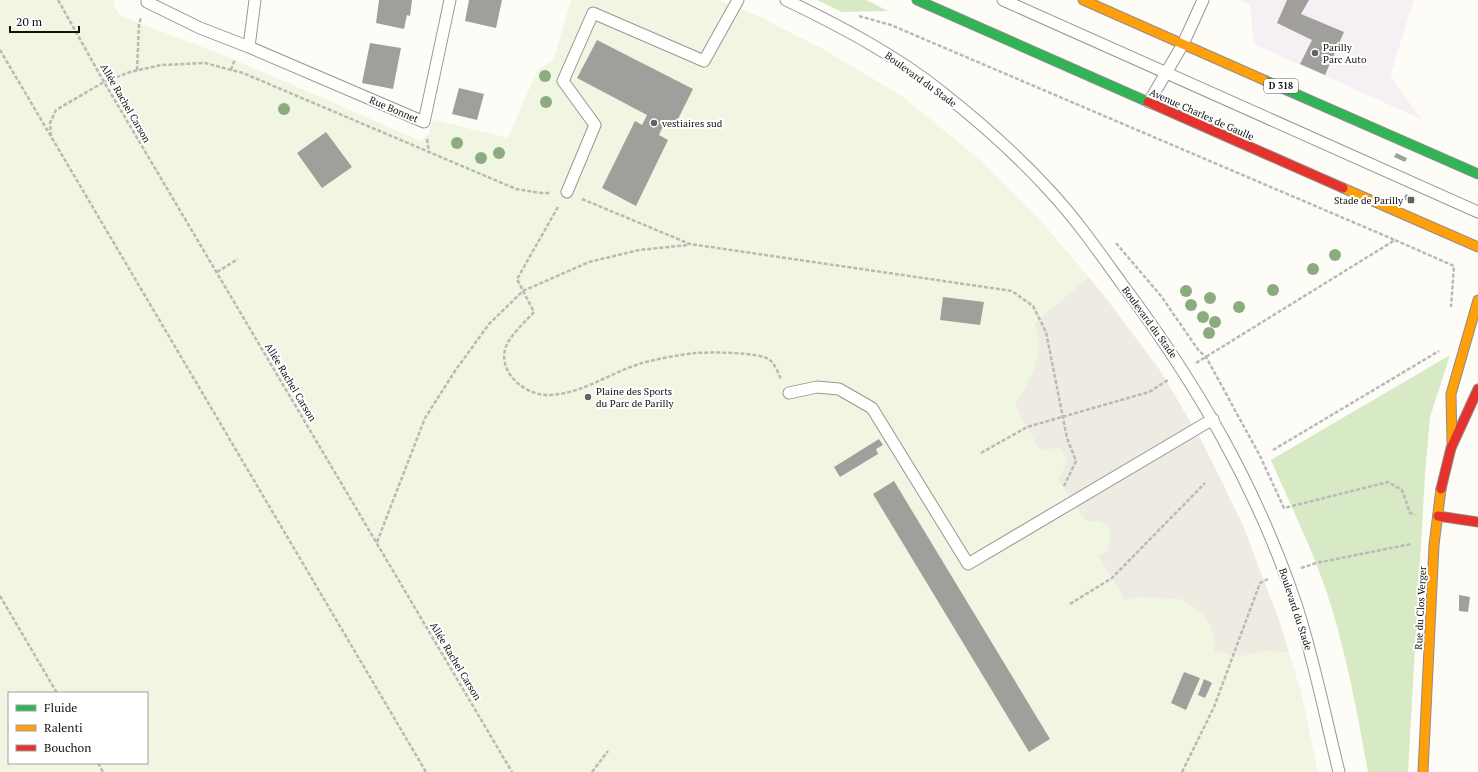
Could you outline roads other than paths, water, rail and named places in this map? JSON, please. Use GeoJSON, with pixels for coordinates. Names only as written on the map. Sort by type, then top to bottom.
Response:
{"type":"FeatureCollection","features":[{"type":"Feature","properties":{"kind":"main road","name":"Avenue Charles de Gaulle"},"geometry":{"type":"LineString","coordinates":[[917,0],[1478,247]]}},
{"type":"Feature","properties":{"kind":"main road","name":"D 318"},"geometry":{"type":"LineString","coordinates":[[1084,0],[1478,174]]}},
{"type":"Feature","properties":{"kind":"main road","name":"Rue du Clos Verger"},"geometry":{"type":"LineString","coordinates":[[1452,447],[1450,394],[1478,300]]}},
{"type":"Feature","properties":{"kind":"main road","name":"Rue du Clos Verger"},"geometry":{"type":"LineString","coordinates":[[1423,772],[1434,545],[1438,516],[1445,470],[1452,447],[1478,388]]}},
{"type":"Feature","properties":{"kind":"main road"},"geometry":{"type":"LineString","coordinates":[[1438,516],[1478,522]]}},
{"type":"Feature","properties":{"kind":"lane"},"geometry":{"type":"LineString","coordinates":[[147,1],[200,28],[249,46],[255,0]]}},
{"type":"Feature","properties":{"kind":"lane","name":"Rue Bonnet"},"geometry":{"type":"LineString","coordinates":[[249,46],[424,122],[450,0]]}},
{"type":"Feature","properties":{"kind":"lane"},"geometry":{"type":"LineString","coordinates":[[567,192],[595,125],[563,81],[593,13],[704,60],[738,0]]}},
{"type":"Feature","properties":{"kind":"lane","name":"Boulevard du Stade"},"geometry":{"type":"LineString","coordinates":[[786,0],[883,52],[941,92],[1005,145],[1050,191],[1095,247],[1184,370],[1213,419],[1255,501],[1285,573],[1310,651],[1339,772]]}},
{"type":"Feature","properties":{"kind":"lane"},"geometry":{"type":"LineString","coordinates":[[1003,0],[1478,212]]}},
{"type":"Feature","properties":{"kind":"lane"},"geometry":{"type":"LineString","coordinates":[[1149,102],[1183,44],[1203,0]]}},
{"type":"Feature","properties":{"kind":"lane"},"geometry":{"type":"LineString","coordinates":[[789,393],[818,387],[839,389],[872,408],[968,564],[1213,419]]}},
{"type":"Feature","properties":{"kind":"place","name":"Parilly Parc Auto"},"geometry":{"type":"Point","coordinates":[1315,53]}},
{"type":"Feature","properties":{"kind":"place","name":"vestiaires sud"},"geometry":{"type":"Point","coordinates":[654,123]}},
{"type":"Feature","properties":{"kind":"place","name":"Stade de Parilly"},"geometry":{"type":"Point","coordinates":[1411,200]}},
{"type":"Feature","properties":{"kind":"place","name":"Plaine des Sports du Parc de Parilly"},"geometry":{"type":"Point","coordinates":[588,397]}}]}
